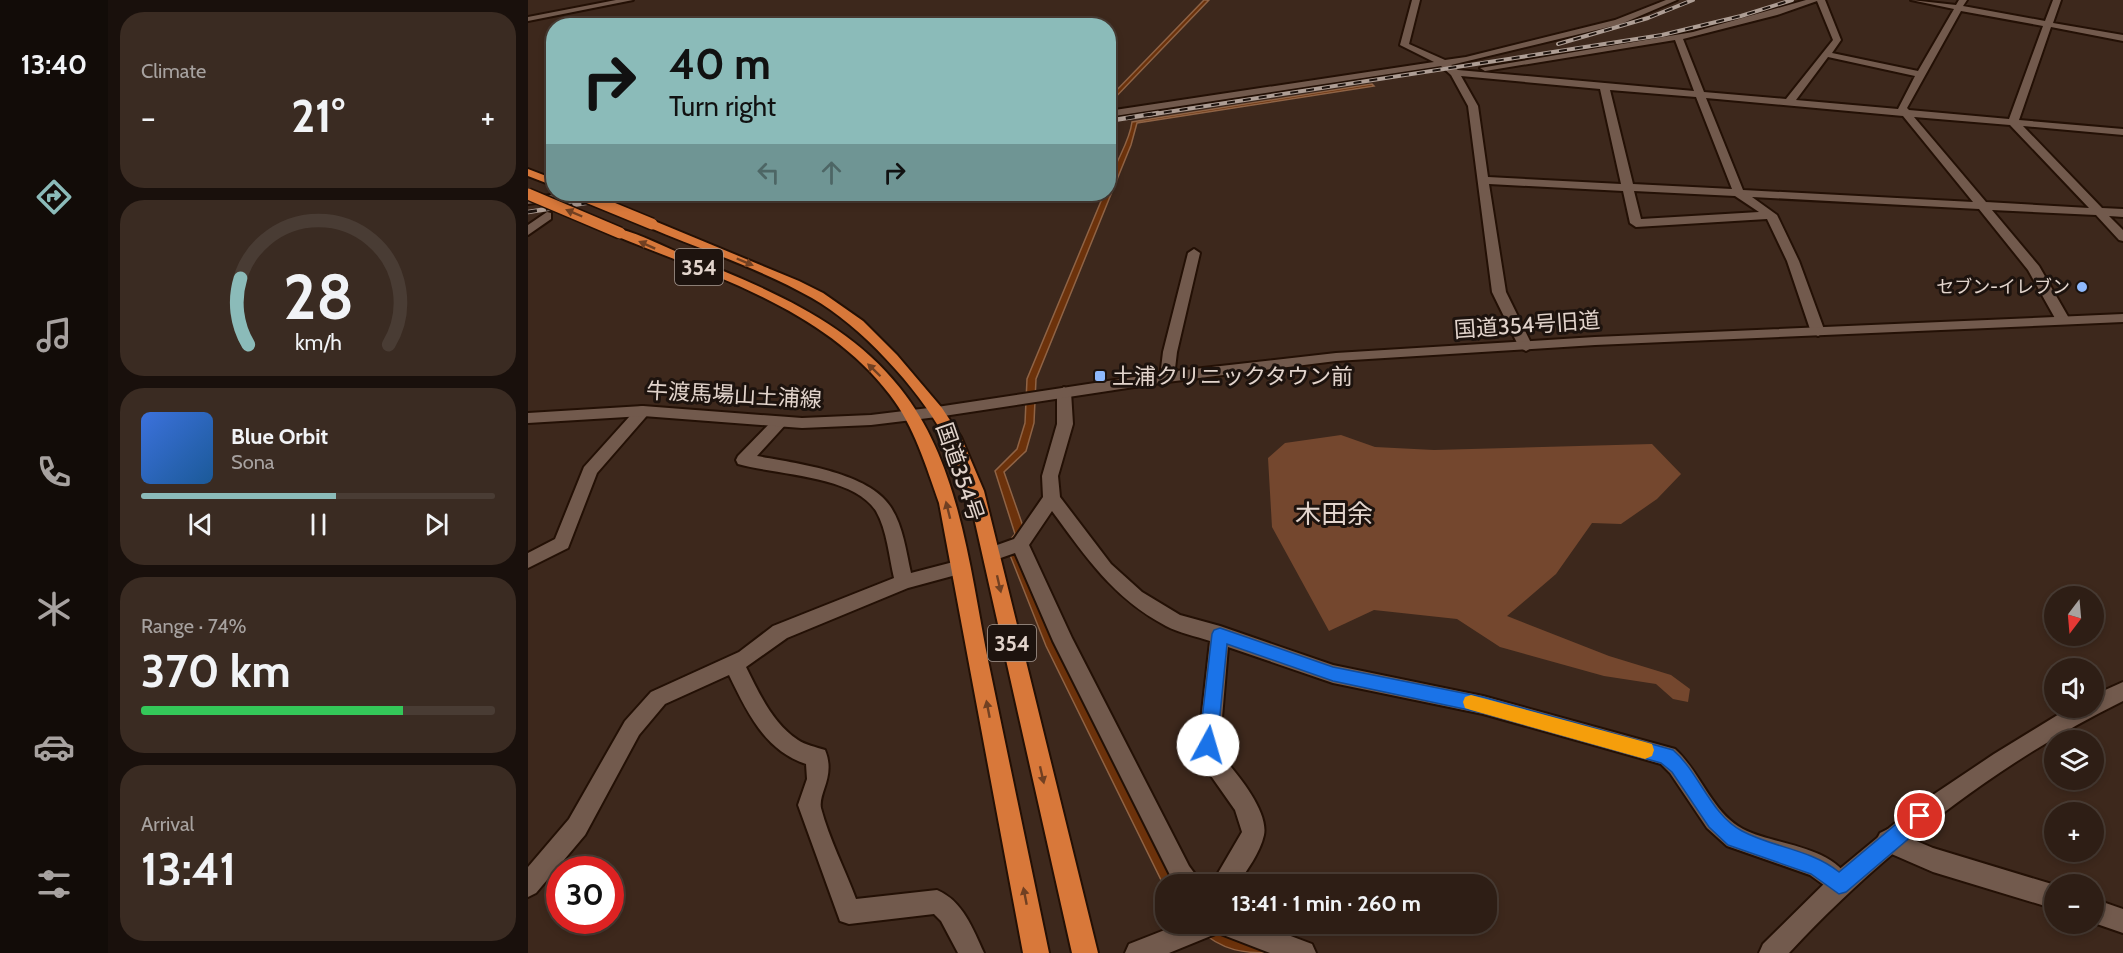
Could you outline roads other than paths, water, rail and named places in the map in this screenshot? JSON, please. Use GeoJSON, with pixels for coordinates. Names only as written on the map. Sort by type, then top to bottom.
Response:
{"type":"FeatureCollection","features":[{"type":"Feature","properties":{"kind":"highway"},"geometry":{"type":"LineString","coordinates":[[528,172],[546,180]]}},
{"type":"Feature","properties":{"kind":"highway","name":"国道354号"},"geometry":{"type":"LineString","coordinates":[[528,194],[778,301],[833,333],[876,371],[894,391],[910,416],[930,456],[947,503],[1036,953]]}},
{"type":"Feature","properties":{"kind":"highway","name":"国道354号"},"geometry":{"type":"LineString","coordinates":[[596,201],[794,284],[837,309],[877,342],[937,412],[953,436],[976,491],[1085,953]]}},
{"type":"Feature","properties":{"kind":"street"},"geometry":{"type":"LineString","coordinates":[[528,17],[613,0]]}},
{"type":"Feature","properties":{"kind":"street"},"geometry":{"type":"LineString","coordinates":[[528,17],[629,0]]}},
{"type":"Feature","properties":{"kind":"street"},"geometry":{"type":"LineString","coordinates":[[1416,0],[1404,45],[1460,73],[1571,81],[1605,88],[2123,132]]}},
{"type":"Feature","properties":{"kind":"street"},"geometry":{"type":"LineString","coordinates":[[1116,113],[1466,60],[1572,34],[1658,8],[1673,0]]}},
{"type":"Feature","properties":{"kind":"street"},"geometry":{"type":"LineString","coordinates":[[1460,73],[1678,38],[1773,14],[1814,0]]}},
{"type":"Feature","properties":{"kind":"street"},"geometry":{"type":"LineString","coordinates":[[1793,104],[1791,99],[1837,40],[1821,0]]}},
{"type":"Feature","properties":{"kind":"street"},"geometry":{"type":"LineString","coordinates":[[1915,0],[1961,4],[2123,38]]}},
{"type":"Feature","properties":{"kind":"street"},"geometry":{"type":"LineString","coordinates":[[2013,122],[2057,0]]}},
{"type":"Feature","properties":{"kind":"street"},"geometry":{"type":"LineString","coordinates":[[1961,4],[1922,75],[1902,104],[1904,114],[2042,280],[2063,320]]}},
{"type":"Feature","properties":{"kind":"street"},"geometry":{"type":"LineString","coordinates":[[1678,38],[1739,194],[1771,215],[1793,261],[1818,332]]}},
{"type":"Feature","properties":{"kind":"street"},"geometry":{"type":"LineString","coordinates":[[1826,54],[1922,75]]}},
{"type":"Feature","properties":{"kind":"street"},"geometry":{"type":"LineString","coordinates":[[1460,73],[1473,106],[1499,292],[1526,347]]}},
{"type":"Feature","properties":{"kind":"street"},"geometry":{"type":"LineString","coordinates":[[1605,88],[1636,223],[1771,215]]}},
{"type":"Feature","properties":{"kind":"street"},"geometry":{"type":"LineString","coordinates":[[2013,122],[2123,237]]}},
{"type":"Feature","properties":{"kind":"street"},"geometry":{"type":"LineString","coordinates":[[1482,180],[2123,213]]}},
{"type":"Feature","properties":{"kind":"street"},"geometry":{"type":"LineString","coordinates":[[528,201],[546,199]]}},
{"type":"Feature","properties":{"kind":"street"},"geometry":{"type":"LineString","coordinates":[[528,231],[547,216]]}},
{"type":"Feature","properties":{"kind":"street"},"geometry":{"type":"LineString","coordinates":[[1167,377],[1170,352],[1194,254]]}},
{"type":"Feature","properties":{"kind":"street","name":"国道354号旧道"},"geometry":{"type":"LineString","coordinates":[[937,412],[1167,377],[1336,357],[1594,341],[2123,318]]}},
{"type":"Feature","properties":{"kind":"street"},"geometry":{"type":"LineString","coordinates":[[1064,392],[1065,424],[1050,476],[1052,498],[1104,569],[1135,597],[1174,621],[1220,634],[1333,674],[1483,705],[1667,756],[1678,766],[1715,820],[1735,838],[1817,866],[1839,885]]}},
{"type":"Feature","properties":{"kind":"street"},"geometry":{"type":"LineString","coordinates":[[528,561],[562,543],[590,471],[643,411]]}},
{"type":"Feature","properties":{"kind":"street","name":"牛渡馬場山土浦線"},"geometry":{"type":"LineString","coordinates":[[528,418],[643,411],[709,414],[780,422],[838,422],[937,412]]}},
{"type":"Feature","properties":{"kind":"street"},"geometry":{"type":"LineString","coordinates":[[780,422],[744,460],[814,472],[866,493],[884,508],[904,582]]}},
{"type":"Feature","properties":{"kind":"street"},"geometry":{"type":"LineString","coordinates":[[992,554],[1020,544],[1052,498]]}},
{"type":"Feature","properties":{"kind":"street"},"geometry":{"type":"LineString","coordinates":[[1020,544],[1063,641],[1180,874]]}},
{"type":"Feature","properties":{"kind":"street"},"geometry":{"type":"LineString","coordinates":[[528,885],[577,827],[632,728],[658,699],[746,658],[780,632],[904,582],[961,567]]}},
{"type":"Feature","properties":{"kind":"street"},"geometry":{"type":"LineString","coordinates":[[1220,634],[1208,756],[1224,774],[1251,817],[1253,833],[1229,874]]}},
{"type":"Feature","properties":{"kind":"street"},"geometry":{"type":"LineString","coordinates":[[734,664],[748,693],[771,727],[791,749],[817,757],[818,779],[809,805],[849,912],[937,902],[950,912],[971,953]]}},
{"type":"Feature","properties":{"kind":"street"},"geometry":{"type":"LineString","coordinates":[[2104,700],[2123,691]]}},
{"type":"Feature","properties":{"kind":"street"},"geometry":{"type":"LineString","coordinates":[[1772,953],[1839,885],[1888,841],[1999,760],[2071,718]]}},
{"type":"Feature","properties":{"kind":"street"},"geometry":{"type":"LineString","coordinates":[[1888,841],[1933,860],[2044,894]]}},
{"type":"Feature","properties":{"kind":"street"},"geometry":{"type":"LineString","coordinates":[[2104,914],[2123,921]]}},
{"type":"Feature","properties":{"kind":"street"},"geometry":{"type":"LineString","coordinates":[[1138,953],[1186,934]]}},
{"type":"Feature","properties":{"kind":"street"},"geometry":{"type":"LineString","coordinates":[[1252,934],[1302,953]]}},
{"type":"Feature","properties":{"kind":"railway"},"geometry":{"type":"LineString","coordinates":[[1558,44],[1648,18],[1693,0]]}},
{"type":"Feature","properties":{"kind":"railway"},"geometry":{"type":"LineString","coordinates":[[1148,115],[1662,35],[1741,16],[1792,0]]}},
{"type":"Feature","properties":{"kind":"railway"},"geometry":{"type":"LineString","coordinates":[[1116,120],[1158,113]]}},
{"type":"Feature","properties":{"kind":"railway"},"geometry":{"type":"LineString","coordinates":[[528,212],[598,201]]}},
{"type":"Feature","properties":{"kind":"place","name":"セブン-イレブン"},"geometry":{"type":"Point","coordinates":[2082,287]}},
{"type":"Feature","properties":{"kind":"place","name":"土浦クリニックタウン前"},"geometry":{"type":"Point","coordinates":[1100,376]}},
{"type":"Feature","properties":{"kind":"district","name":"木田余"},"geometry":{"type":"Point","coordinates":[1334,514]}}]}
